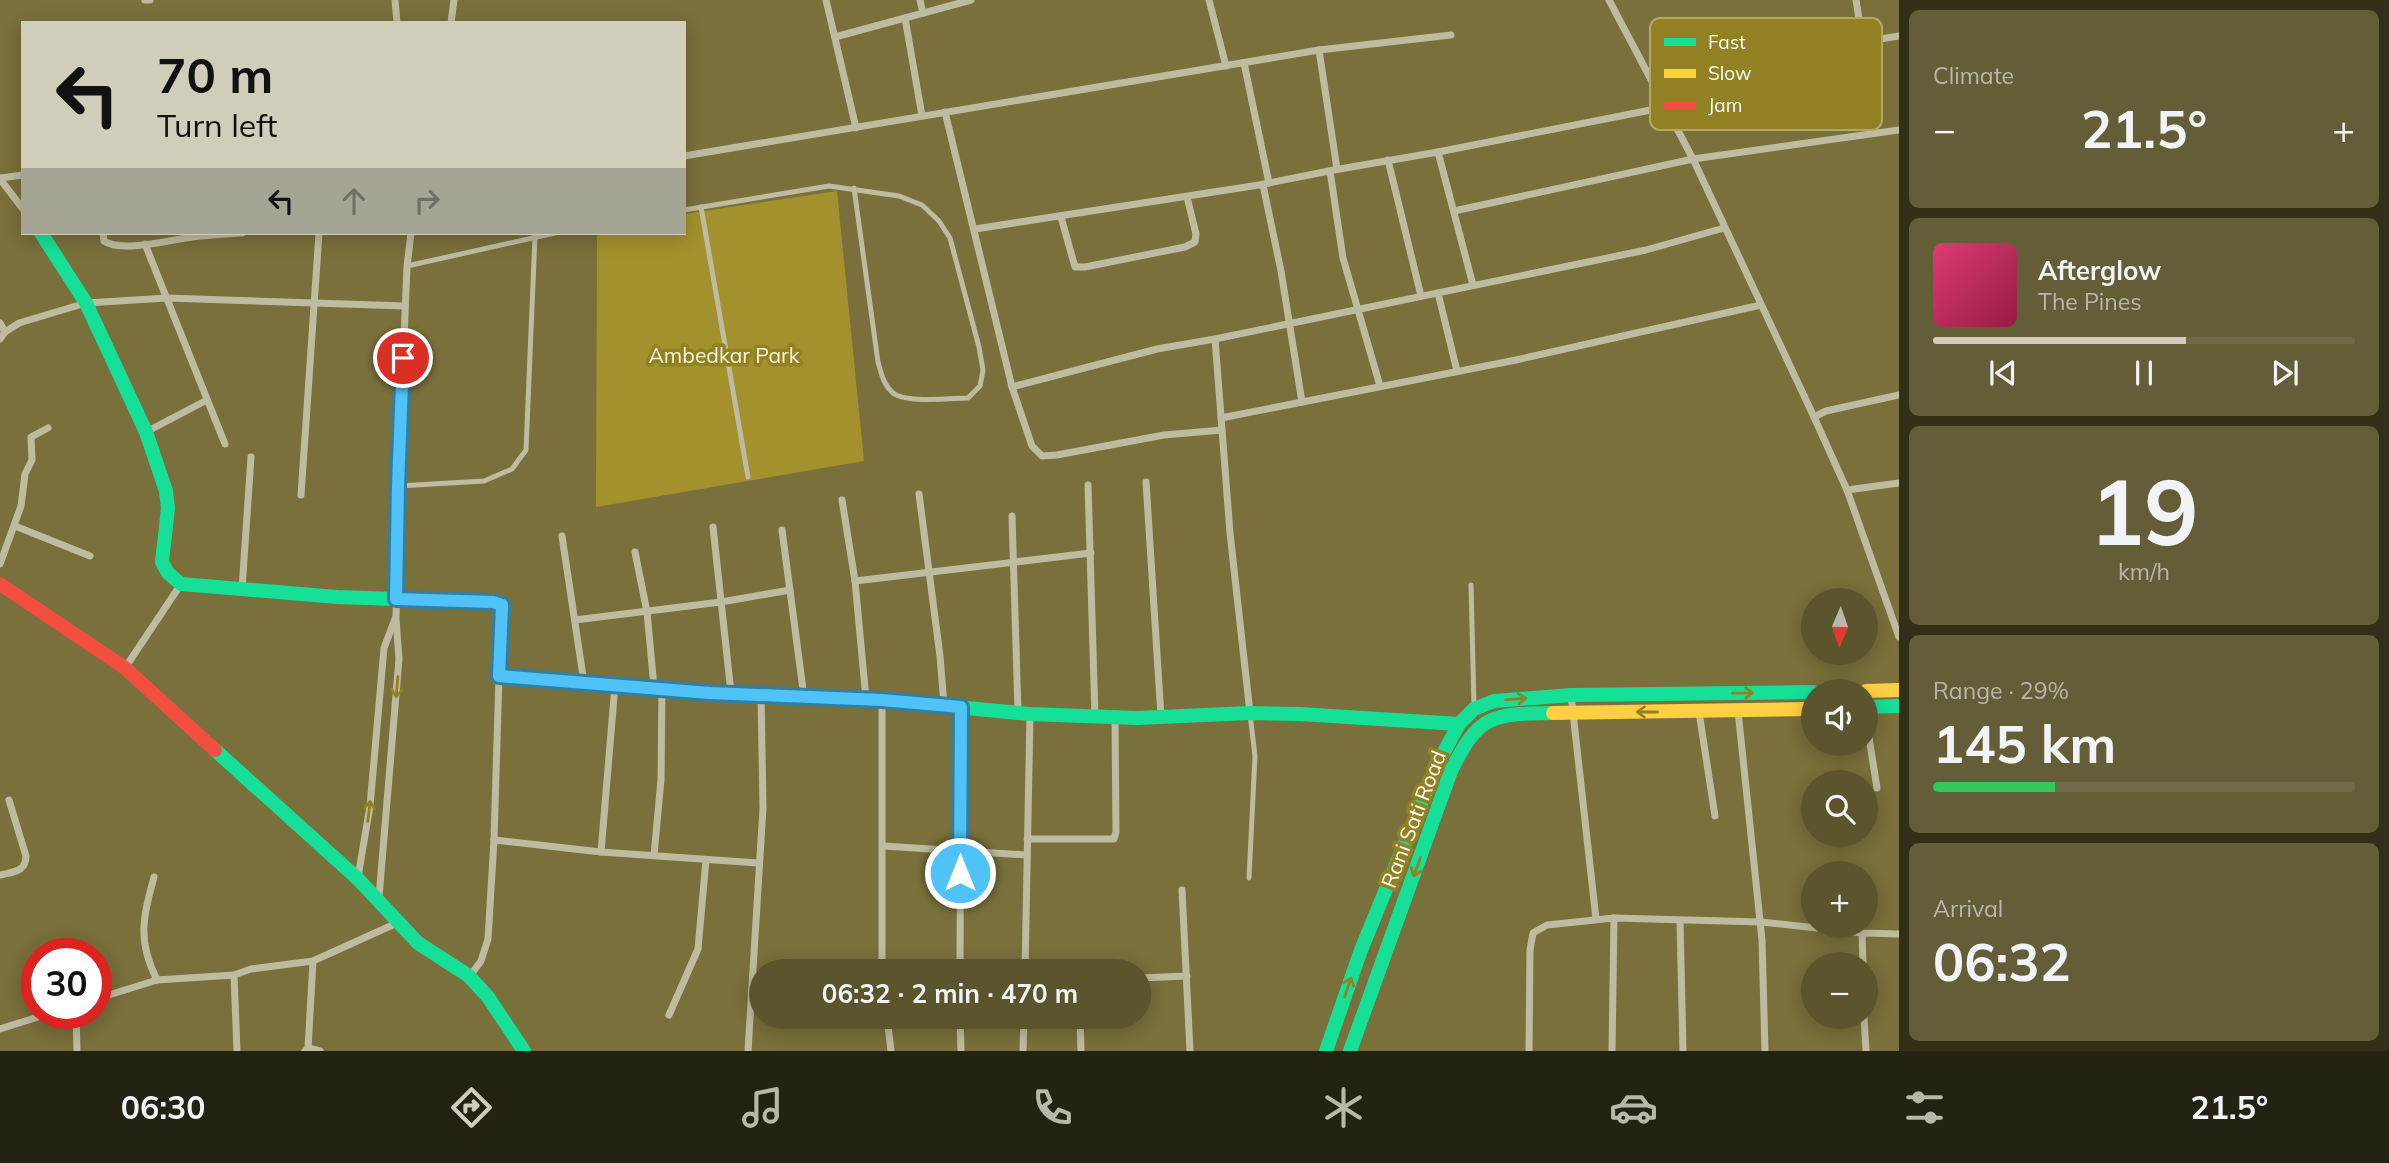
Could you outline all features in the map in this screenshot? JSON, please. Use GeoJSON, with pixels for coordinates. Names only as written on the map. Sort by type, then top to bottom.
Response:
{"type":"FeatureCollection","features":[{"type":"Feature","properties":{"kind":"street"},"geometry":{"type":"LineString","coordinates":[[145,0],[150,0]]}},
{"type":"Feature","properties":{"kind":"street"},"geometry":{"type":"LineString","coordinates":[[395,0],[397,21]]}},
{"type":"Feature","properties":{"kind":"street"},"geometry":{"type":"LineString","coordinates":[[451,21],[454,0]]}},
{"type":"Feature","properties":{"kind":"street"},"geometry":{"type":"LineString","coordinates":[[826,0],[856,128]]}},
{"type":"Feature","properties":{"kind":"street"},"geometry":{"type":"LineString","coordinates":[[920,0],[923,13]]}},
{"type":"Feature","properties":{"kind":"street"},"geometry":{"type":"LineString","coordinates":[[835,37],[971,0]]}},
{"type":"Feature","properties":{"kind":"street"},"geometry":{"type":"LineString","coordinates":[[1209,0],[1226,66]]}},
{"type":"Feature","properties":{"kind":"street"},"geometry":{"type":"LineString","coordinates":[[1609,0],[1650,77]]}},
{"type":"Feature","properties":{"kind":"street"},"geometry":{"type":"LineString","coordinates":[[1856,0],[1859,18]]}},
{"type":"Feature","properties":{"kind":"street"},"geometry":{"type":"LineString","coordinates":[[905,18],[922,116]]}},
{"type":"Feature","properties":{"kind":"street"},"geometry":{"type":"LineString","coordinates":[[686,156],[1319,50],[1451,35]]}},
{"type":"Feature","properties":{"kind":"street"},"geometry":{"type":"LineString","coordinates":[[1319,50],[1343,258],[1380,386]]}},
{"type":"Feature","properties":{"kind":"street"},"geometry":{"type":"LineString","coordinates":[[1244,63],[1303,401]]}},
{"type":"Feature","properties":{"kind":"street"},"geometry":{"type":"LineString","coordinates":[[975,229],[1266,184],[1650,110]]}},
{"type":"Feature","properties":{"kind":"street"},"geometry":{"type":"LineString","coordinates":[[945,112],[1012,387],[1032,446],[1042,456],[1164,435],[1222,430]]}},
{"type":"Feature","properties":{"kind":"street"},"geometry":{"type":"LineString","coordinates":[[1678,130],[1847,490],[1899,637]]}},
{"type":"Feature","properties":{"kind":"street"},"geometry":{"type":"LineString","coordinates":[[1454,211],[1693,159],[1899,130]]}},
{"type":"Feature","properties":{"kind":"street"},"geometry":{"type":"LineString","coordinates":[[1438,152],[1473,285]]}},
{"type":"Feature","properties":{"kind":"street"},"geometry":{"type":"LineString","coordinates":[[1388,160],[1421,296]]}},
{"type":"Feature","properties":{"kind":"street"},"geometry":{"type":"LineString","coordinates":[[21,175],[0,178],[21,206]]}},
{"type":"Feature","properties":{"kind":"street"},"geometry":{"type":"LineString","coordinates":[[1061,217],[1071,260],[1075,267],[1085,267],[1195,243],[1196,234],[1187,197]]}},
{"type":"Feature","properties":{"kind":"street"},"geometry":{"type":"LineString","coordinates":[[1012,387],[1157,349],[1646,250],[1724,228]]}},
{"type":"Feature","properties":{"kind":"street"},"geometry":{"type":"LineString","coordinates":[[42,235],[86,303],[146,432],[166,491],[168,508],[162,562],[168,573],[181,584],[337,597],[493,602],[502,605],[488,939],[481,961],[469,976]]}},
{"type":"Feature","properties":{"kind":"street"},"geometry":{"type":"LineString","coordinates":[[103,235],[104,241],[111,246],[145,244],[195,235]]}},
{"type":"Feature","properties":{"kind":"street"},"geometry":{"type":"LineString","coordinates":[[301,495],[319,235]]}},
{"type":"Feature","properties":{"kind":"street"},"geometry":{"type":"LineString","coordinates":[[379,901],[399,659],[396,619],[398,486],[407,266],[411,235]]}},
{"type":"Feature","properties":{"kind":"street"},"geometry":{"type":"LineString","coordinates":[[145,244],[225,444]]}},
{"type":"Feature","properties":{"kind":"street"},"geometry":{"type":"LineString","coordinates":[[1438,293],[1457,372]]}},
{"type":"Feature","properties":{"kind":"street"},"geometry":{"type":"LineString","coordinates":[[0,340],[5,332],[19,323],[86,303],[167,298],[405,306]]}},
{"type":"Feature","properties":{"kind":"street"},"geometry":{"type":"LineString","coordinates":[[1221,418],[1457,372],[1761,305]]}},
{"type":"Feature","properties":{"kind":"street"},"geometry":{"type":"LineString","coordinates":[[0,323],[5,332]]}},
{"type":"Feature","properties":{"kind":"street"},"geometry":{"type":"LineString","coordinates":[[1215,339],[1230,533],[1250,713]]}},
{"type":"Feature","properties":{"kind":"street"},"geometry":{"type":"LineString","coordinates":[[1814,417],[1826,411],[1899,395]]}},
{"type":"Feature","properties":{"kind":"street"},"geometry":{"type":"LineString","coordinates":[[146,432],[207,400]]}},
{"type":"Feature","properties":{"kind":"street"},"geometry":{"type":"LineString","coordinates":[[0,564],[21,506],[24,474],[32,460],[31,438],[48,428]]}},
{"type":"Feature","properties":{"kind":"street"},"geometry":{"type":"LineString","coordinates":[[242,589],[251,457]]}},
{"type":"Feature","properties":{"kind":"street"},"geometry":{"type":"LineString","coordinates":[[1146,482],[1161,717]]}},
{"type":"Feature","properties":{"kind":"street"},"geometry":{"type":"LineString","coordinates":[[1847,490],[1899,483]]}},
{"type":"Feature","properties":{"kind":"street"},"geometry":{"type":"LineString","coordinates":[[1088,485],[1095,716]]}},
{"type":"Feature","properties":{"kind":"street"},"geometry":{"type":"LineString","coordinates":[[919,494],[944,706]]}},
{"type":"Feature","properties":{"kind":"street"},"geometry":{"type":"LineString","coordinates":[[842,500],[855,581],[866,699]]}},
{"type":"Feature","properties":{"kind":"street"},"geometry":{"type":"LineString","coordinates":[[1012,516],[1024,713],[1027,839],[1025,959]]}},
{"type":"Feature","properties":{"kind":"street"},"geometry":{"type":"LineString","coordinates":[[15,526],[90,556]]}},
{"type":"Feature","properties":{"kind":"street"},"geometry":{"type":"LineString","coordinates":[[713,527],[730,693]]}},
{"type":"Feature","properties":{"kind":"street"},"geometry":{"type":"LineString","coordinates":[[782,530],[804,698]]}},
{"type":"Feature","properties":{"kind":"street"},"geometry":{"type":"LineString","coordinates":[[562,536],[584,682]]}},
{"type":"Feature","properties":{"kind":"street"},"geometry":{"type":"LineString","coordinates":[[635,552],[658,688],[661,780],[654,855]]}},
{"type":"Feature","properties":{"kind":"street"},"geometry":{"type":"LineString","coordinates":[[855,581],[1091,553]]}},
{"type":"Feature","properties":{"kind":"street"},"geometry":{"type":"LineString","coordinates":[[0,584],[125,668],[358,879],[418,943],[469,976],[488,997],[524,1051]]}},
{"type":"Feature","properties":{"kind":"street"},"geometry":{"type":"LineString","coordinates":[[125,668],[181,584]]}},
{"type":"Feature","properties":{"kind":"street"},"geometry":{"type":"LineString","coordinates":[[575,620],[721,602],[790,590]]}},
{"type":"Feature","properties":{"kind":"street"},"geometry":{"type":"LineString","coordinates":[[358,879],[370,806],[384,648],[396,619]]}},
{"type":"Feature","properties":{"kind":"street"},"geometry":{"type":"LineString","coordinates":[[499,676],[710,693],[882,700],[1024,713],[1161,717],[1250,713],[1459,723]]}},
{"type":"Feature","properties":{"kind":"street"},"geometry":{"type":"LineString","coordinates":[[601,852],[615,685]]}},
{"type":"Feature","properties":{"kind":"street"},"geometry":{"type":"LineString","coordinates":[[1878,691],[1899,690]]}},
{"type":"Feature","properties":{"kind":"street"},"geometry":{"type":"LineString","coordinates":[[1326,1051],[1361,950],[1437,765],[1459,723],[1474,709],[1494,701],[1571,695],[1801,692]]}},
{"type":"Feature","properties":{"kind":"street"},"geometry":{"type":"LineString","coordinates":[[748,1051],[762,808],[761,695]]}},
{"type":"Feature","properties":{"kind":"street"},"geometry":{"type":"LineString","coordinates":[[1571,695],[1596,919]]}},
{"type":"Feature","properties":{"kind":"street"},"geometry":{"type":"LineString","coordinates":[[882,700],[882,959]]}},
{"type":"Feature","properties":{"kind":"street"},"geometry":{"type":"LineString","coordinates":[[1878,707],[1899,706]]}},
{"type":"Feature","properties":{"kind":"street"},"geometry":{"type":"LineString","coordinates":[[960,959],[961,707]]}},
{"type":"Feature","properties":{"kind":"street","name":"Rani Sati Road"},"geometry":{"type":"LineString","coordinates":[[1350,1051],[1451,771],[1471,733],[1483,722],[1499,716],[1573,713],[1801,709]]}},
{"type":"Feature","properties":{"kind":"street"},"geometry":{"type":"LineString","coordinates":[[1738,711],[1761,922],[1765,1051]]}},
{"type":"Feature","properties":{"kind":"street"},"geometry":{"type":"LineString","coordinates":[[1699,712],[1715,816]]}},
{"type":"Feature","properties":{"kind":"street"},"geometry":{"type":"LineString","coordinates":[[1027,839],[1114,839],[1115,717]]}},
{"type":"Feature","properties":{"kind":"street"},"geometry":{"type":"LineString","coordinates":[[1437,765],[1451,771]]}},
{"type":"Feature","properties":{"kind":"street"},"geometry":{"type":"LineString","coordinates":[[0,876],[22,869],[26,863],[9,800]]}},
{"type":"Feature","properties":{"kind":"street"},"geometry":{"type":"LineString","coordinates":[[494,840],[601,852],[758,863]]}},
{"type":"Feature","properties":{"kind":"street"},"geometry":{"type":"LineString","coordinates":[[883,846],[1027,855]]}},
{"type":"Feature","properties":{"kind":"street"},"geometry":{"type":"LineString","coordinates":[[669,1015],[698,949],[706,860]]}},
{"type":"Feature","properties":{"kind":"street"},"geometry":{"type":"LineString","coordinates":[[154,877],[143,918],[143,942],[157,980]]}},
{"type":"Feature","properties":{"kind":"street"},"geometry":{"type":"LineString","coordinates":[[1182,890],[1190,1051]]}},
{"type":"Feature","properties":{"kind":"street"},"geometry":{"type":"LineString","coordinates":[[1530,1051],[1530,950],[1533,933],[1547,925],[1614,918],[1761,922],[1801,926]]}},
{"type":"Feature","properties":{"kind":"street"},"geometry":{"type":"LineString","coordinates":[[1612,1051],[1614,918]]}},
{"type":"Feature","properties":{"kind":"street"},"geometry":{"type":"LineString","coordinates":[[1680,921],[1683,1051]]}},
{"type":"Feature","properties":{"kind":"street"},"geometry":{"type":"LineString","coordinates":[[112,994],[157,980],[234,975],[251,969],[313,961],[398,923]]}},
{"type":"Feature","properties":{"kind":"street"},"geometry":{"type":"LineString","coordinates":[[1878,933],[1899,934]]}},
{"type":"Feature","properties":{"kind":"street"},"geometry":{"type":"LineString","coordinates":[[313,961],[307,1049],[320,1051]]}},
{"type":"Feature","properties":{"kind":"street"},"geometry":{"type":"LineString","coordinates":[[234,975],[237,1051]]}},
{"type":"Feature","properties":{"kind":"street"},"geometry":{"type":"LineString","coordinates":[[1151,978],[1187,976]]}},
{"type":"Feature","properties":{"kind":"street"},"geometry":{"type":"LineString","coordinates":[[0,1029],[21,1022]]}},
{"type":"Feature","properties":{"kind":"street"},"geometry":{"type":"LineString","coordinates":[[76,1029],[77,1051]]}},
{"type":"Feature","properties":{"kind":"street"},"geometry":{"type":"LineString","coordinates":[[888,1029],[891,1051]]}},
{"type":"Feature","properties":{"kind":"street"},"geometry":{"type":"LineString","coordinates":[[961,1029],[961,1051]]}},
{"type":"Feature","properties":{"kind":"street"},"geometry":{"type":"LineString","coordinates":[[1023,1051],[1024,1029]]}},
{"type":"Feature","properties":{"kind":"street"},"geometry":{"type":"LineString","coordinates":[[1080,1029],[1081,1051]]}},
{"type":"Feature","properties":{"kind":"street"},"geometry":{"type":"LineString","coordinates":[[1865,1029],[1866,1051]]}},
{"type":"Feature","properties":{"kind":"lane"},"geometry":{"type":"LineString","coordinates":[[686,210],[829,186],[854,188],[899,196],[922,205],[939,221],[950,238],[979,347],[983,370],[980,386],[968,398],[909,398],[893,394],[884,380],[878,362],[854,188]]}},
{"type":"Feature","properties":{"kind":"lane"},"geometry":{"type":"LineString","coordinates":[[701,207],[748,477]]}},
{"type":"Feature","properties":{"kind":"lane"},"geometry":{"type":"LineString","coordinates":[[407,266],[542,235]]}},
{"type":"Feature","properties":{"kind":"lane"},"geometry":{"type":"LineString","coordinates":[[398,486],[484,481],[512,469],[526,450],[535,236]]}},
{"type":"Feature","properties":{"kind":"lane"},"geometry":{"type":"LineString","coordinates":[[1471,585],[1474,709]]}},
{"type":"Feature","properties":{"kind":"lane"},"geometry":{"type":"LineString","coordinates":[[1249,878],[1255,756],[1250,713]]}},
{"type":"Feature","properties":{"kind":"green space","name":"Ambedkar Park"},"geometry":{"type":"Polygon","coordinates":[[[837,191],[864,461],[596,507],[597,235],[686,235],[686,214],[837,191]]]}},
{"type":"Feature","properties":{"kind":"traffic: fast"},"geometry":{"type":"LineString","coordinates":[[42,235],[86,303],[146,432],[166,491],[168,508],[162,562],[168,573],[181,584],[337,597],[487,602]]}},
{"type":"Feature","properties":{"kind":"traffic: fast"},"geometry":{"type":"LineString","coordinates":[[688,691],[882,700],[1030,714],[1137,718],[1250,713],[1299,714],[1459,724]]}},
{"type":"Feature","properties":{"kind":"traffic: fast"},"geometry":{"type":"LineString","coordinates":[[1326,1051],[1361,950],[1437,765],[1459,724],[1474,709],[1494,701],[1571,695],[1801,692]]}},
{"type":"Feature","properties":{"kind":"traffic: fast"},"geometry":{"type":"LineString","coordinates":[[1878,707],[1899,706]]}},
{"type":"Feature","properties":{"kind":"traffic: fast"},"geometry":{"type":"LineString","coordinates":[[1350,1051],[1451,771],[1461,752],[1479,728],[1490,721],[1515,714],[1553,713]]}},
{"type":"Feature","properties":{"kind":"traffic: fast"},"geometry":{"type":"LineString","coordinates":[[215,750],[358,879],[418,943],[469,976],[488,997],[524,1051]]}},
{"type":"Feature","properties":{"kind":"traffic: slow"},"geometry":{"type":"LineString","coordinates":[[1878,691],[1899,690]]}},
{"type":"Feature","properties":{"kind":"traffic: slow"},"geometry":{"type":"LineString","coordinates":[[1553,713],[1801,709]]}},
{"type":"Feature","properties":{"kind":"traffic: jam"},"geometry":{"type":"LineString","coordinates":[[0,584],[125,668],[215,750]]}},
{"type":"Feature","properties":{"kind":"traffic: jam"},"geometry":{"type":"LineString","coordinates":[[487,602],[498,602],[502,605],[499,676],[688,691]]}},
{"type":"Feature","properties":{"kind":"route"},"geometry":{"type":"LineString","coordinates":[[403,358],[396,599],[498,602],[502,605],[499,676],[710,693],[882,700],[961,707],[960,873]]}}]}
